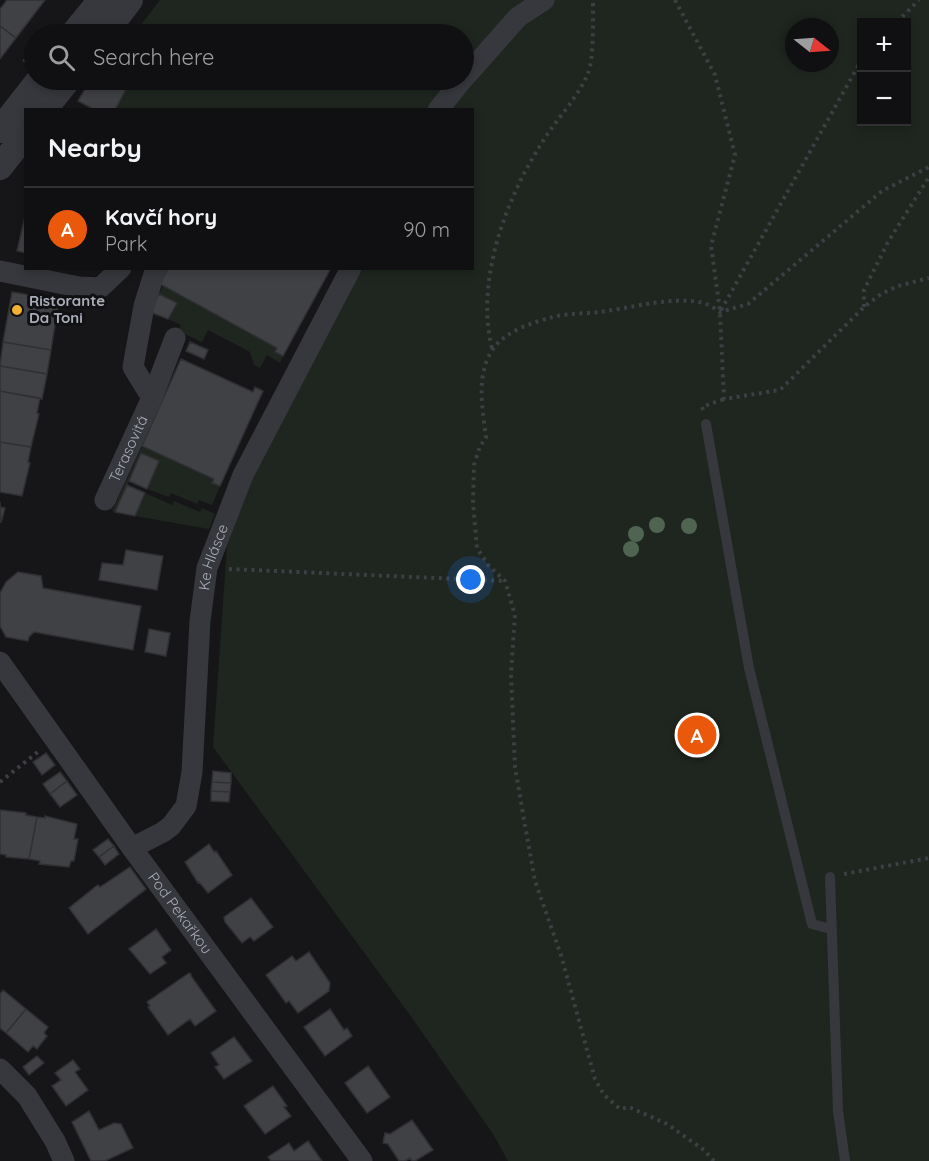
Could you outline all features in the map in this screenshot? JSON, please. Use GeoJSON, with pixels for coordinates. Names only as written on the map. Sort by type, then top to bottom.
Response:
{"type":"FeatureCollection","features":[{"type":"Feature","properties":{"kind":"street"},"geometry":{"type":"LineString","coordinates":[[474,67],[518,17],[544,0]]}},
{"type":"Feature","properties":{"kind":"street"},"geometry":{"type":"LineString","coordinates":[[87,24],[108,9]]}},
{"type":"Feature","properties":{"kind":"street"},"geometry":{"type":"LineString","coordinates":[[0,130],[31,90]]}},
{"type":"Feature","properties":{"kind":"street"},"geometry":{"type":"LineString","coordinates":[[47,108],[60,90]]}},
{"type":"Feature","properties":{"kind":"street"},"geometry":{"type":"LineString","coordinates":[[440,108],[454,90]]}},
{"type":"Feature","properties":{"kind":"street"},"geometry":{"type":"LineString","coordinates":[[0,167],[24,137]]}},
{"type":"Feature","properties":{"kind":"street"},"geometry":{"type":"LineString","coordinates":[[0,271],[79,287],[100,288],[119,270]]}},
{"type":"Feature","properties":{"kind":"street","name":"Terasovitá"},"geometry":{"type":"LineString","coordinates":[[152,398],[133,367],[144,306],[155,270]]}},
{"type":"Feature","properties":{"kind":"street","name":"Ke Hlásce"},"geometry":{"type":"LineString","coordinates":[[132,848],[171,826],[181,815],[188,801],[192,772],[201,610],[207,568],[243,475],[350,270]]}},
{"type":"Feature","properties":{"kind":"street","name":"Terasovitá"},"geometry":{"type":"LineString","coordinates":[[105,500],[152,398],[175,338]]}},
{"type":"Feature","properties":{"kind":"street","name":"Pod Pekařkou"},"geometry":{"type":"LineString","coordinates":[[0,662],[132,848],[362,1161]]}},
{"type":"Feature","properties":{"kind":"street"},"geometry":{"type":"LineString","coordinates":[[0,1069],[27,1096],[55,1141],[64,1161]]}},
{"type":"Feature","properties":{"kind":"lane"},"geometry":{"type":"LineString","coordinates":[[706,424],[749,668],[796,862],[812,924],[831,928]]}},
{"type":"Feature","properties":{"kind":"lane"},"geometry":{"type":"LineString","coordinates":[[830,877],[838,1111],[845,1161]]}},
{"type":"Feature","properties":{"kind":"path"},"geometry":{"type":"LineString","coordinates":[[493,349],[486,305],[492,262],[510,205],[528,165],[589,71],[593,0]]}},
{"type":"Feature","properties":{"kind":"path"},"geometry":{"type":"LineString","coordinates":[[675,0],[715,75],[735,155],[711,246],[720,312],[724,399],[780,390],[864,307],[889,289],[929,278]]}},
{"type":"Feature","properties":{"kind":"path"},"geometry":{"type":"LineString","coordinates":[[901,18],[919,0]]}},
{"type":"Feature","properties":{"kind":"path"},"geometry":{"type":"LineString","coordinates":[[720,312],[857,66]]}},
{"type":"Feature","properties":{"kind":"path"},"geometry":{"type":"LineString","coordinates":[[714,1161],[704,1150],[667,1124],[629,1107],[620,1109],[604,1095],[595,1079],[561,955],[535,881],[515,767],[511,674],[515,615],[505,581],[489,566],[477,548],[472,503],[474,465],[480,446],[486,438],[482,417],[482,383],[493,349],[503,338],[554,316],[599,312],[671,300],[702,302],[720,312],[748,304],[882,191],[929,167]]}},
{"type":"Feature","properties":{"kind":"path"},"geometry":{"type":"LineString","coordinates":[[864,307],[864,290],[883,252],[929,177]]}},
{"type":"Feature","properties":{"kind":"path"},"geometry":{"type":"LineString","coordinates":[[207,568],[505,581]]}},
{"type":"Feature","properties":{"kind":"path"},"geometry":{"type":"LineString","coordinates":[[0,782],[46,745]]}},
{"type":"Feature","properties":{"kind":"path"},"geometry":{"type":"LineString","coordinates":[[830,877],[929,858]]}},
{"type":"Feature","properties":{"kind":"shaded area"},"geometry":{"type":"Polygon","coordinates":[[[160,0],[929,0],[929,1161],[508,1161],[493,1134],[410,1015],[213,747],[227,546],[252,474],[357,270],[474,270],[474,108],[116,108],[126,90],[474,90],[474,24],[142,24],[160,0]]]}},
{"type":"Feature","properties":{"kind":"shaded area"},"geometry":{"type":"Polygon","coordinates":[[[163,286],[277,348],[275,352],[283,356],[280,363],[267,355],[260,368],[254,365],[250,352],[208,330],[202,342],[178,331],[181,325],[168,319],[177,303],[159,294],[163,286]]]}},
{"type":"Feature","properties":{"kind":"shaded area"},"geometry":{"type":"Polygon","coordinates":[[[142,446],[214,479],[212,483],[220,486],[212,505],[199,500],[197,504],[171,493],[169,497],[147,489],[159,461],[142,453],[115,512],[112,511],[142,446]]]}},
{"type":"Feature","properties":{"kind":"shaded area"},"geometry":{"type":"Polygon","coordinates":[[[145,493],[172,505],[174,501],[200,512],[202,508],[215,514],[209,529],[135,516],[145,493]]]}},
{"type":"Feature","properties":{"kind":"building"},"geometry":{"type":"Polygon","coordinates":[[[7,0],[45,0],[27,24],[24,24],[16,38],[0,26],[0,9],[7,0]]]}},
{"type":"Feature","properties":{"kind":"building"},"geometry":{"type":"Polygon","coordinates":[[[0,26],[16,38],[0,59],[0,26]]]}},
{"type":"Feature","properties":{"kind":"building"},"geometry":{"type":"Polygon","coordinates":[[[84,90],[126,90],[116,108],[91,108],[78,101],[84,90]]]}},
{"type":"Feature","properties":{"kind":"building"},"geometry":{"type":"Polygon","coordinates":[[[24,221],[24,253],[17,251],[24,221]]]}},
{"type":"Feature","properties":{"kind":"building"},"geometry":{"type":"Polygon","coordinates":[[[167,270],[330,270],[283,356],[275,352],[277,348],[160,284],[167,270]]]}},
{"type":"Feature","properties":{"kind":"building"},"geometry":{"type":"Polygon","coordinates":[[[12,292],[59,300],[51,350],[3,342],[12,292]]]}},
{"type":"Feature","properties":{"kind":"building"},"geometry":{"type":"Polygon","coordinates":[[[159,294],[177,303],[168,319],[150,312],[159,294]]]}},
{"type":"Feature","properties":{"kind":"building"},"geometry":{"type":"Polygon","coordinates":[[[3,342],[51,350],[47,374],[0,366],[3,342]]]}},
{"type":"Feature","properties":{"kind":"building"},"geometry":{"type":"Polygon","coordinates":[[[190,342],[208,350],[204,359],[186,351],[190,342]]]}},
{"type":"Feature","properties":{"kind":"building"},"geometry":{"type":"Polygon","coordinates":[[[181,359],[253,392],[255,387],[263,391],[220,486],[212,483],[214,479],[142,446],[181,359]]]}},
{"type":"Feature","properties":{"kind":"building"},"geometry":{"type":"Polygon","coordinates":[[[0,366],[47,374],[42,399],[0,391],[0,366]]]}},
{"type":"Feature","properties":{"kind":"building"},"geometry":{"type":"Polygon","coordinates":[[[0,391],[40,398],[37,413],[39,414],[31,447],[0,442],[0,391]]]}},
{"type":"Feature","properties":{"kind":"building"},"geometry":{"type":"Polygon","coordinates":[[[0,442],[31,447],[28,462],[30,463],[22,496],[0,492],[0,442]]]}},
{"type":"Feature","properties":{"kind":"building"},"geometry":{"type":"Polygon","coordinates":[[[141,453],[159,461],[147,489],[129,481],[141,453]]]}},
{"type":"Feature","properties":{"kind":"building"},"geometry":{"type":"Polygon","coordinates":[[[127,485],[145,493],[135,516],[115,512],[127,485]]]}},
{"type":"Feature","properties":{"kind":"building"},"geometry":{"type":"Polygon","coordinates":[[[0,507],[5,508],[1,523],[0,507]]]}},
{"type":"Feature","properties":{"kind":"building"},"geometry":{"type":"Polygon","coordinates":[[[126,550],[163,556],[157,590],[99,580],[102,563],[123,565],[126,550]]]}},
{"type":"Feature","properties":{"kind":"building"},"geometry":{"type":"Polygon","coordinates":[[[18,572],[41,576],[43,588],[141,606],[133,650],[34,632],[28,641],[6,637],[0,626],[0,593],[6,582],[18,572]]]}},
{"type":"Feature","properties":{"kind":"building"},"geometry":{"type":"Polygon","coordinates":[[[149,629],[170,633],[166,656],[145,652],[149,629]]]}},
{"type":"Feature","properties":{"kind":"building"},"geometry":{"type":"Polygon","coordinates":[[[46,753],[55,765],[42,775],[33,762],[46,753]]]}},
{"type":"Feature","properties":{"kind":"building"},"geometry":{"type":"Polygon","coordinates":[[[213,771],[231,773],[231,783],[212,782],[213,771]]]}},
{"type":"Feature","properties":{"kind":"building"},"geometry":{"type":"Polygon","coordinates":[[[60,772],[67,781],[50,794],[43,784],[60,772]]]}},
{"type":"Feature","properties":{"kind":"building"},"geometry":{"type":"Polygon","coordinates":[[[67,781],[77,795],[60,807],[50,794],[67,781]]]}},
{"type":"Feature","properties":{"kind":"building"},"geometry":{"type":"Polygon","coordinates":[[[212,782],[231,783],[230,792],[211,791],[212,782]]]}},
{"type":"Feature","properties":{"kind":"building"},"geometry":{"type":"Polygon","coordinates":[[[211,791],[230,792],[229,802],[211,801],[211,791]]]}},
{"type":"Feature","properties":{"kind":"building"},"geometry":{"type":"Polygon","coordinates":[[[0,810],[26,813],[26,815],[37,817],[29,859],[6,857],[0,854],[0,810]]]}},
{"type":"Feature","properties":{"kind":"building"},"geometry":{"type":"Polygon","coordinates":[[[45,816],[77,824],[74,839],[78,839],[74,861],[71,861],[69,867],[39,864],[40,861],[29,859],[37,817],[45,818],[45,816]]]}},
{"type":"Feature","properties":{"kind":"building"},"geometry":{"type":"Polygon","coordinates":[[[108,839],[114,846],[99,857],[93,850],[108,839]]]}},
{"type":"Feature","properties":{"kind":"building"},"geometry":{"type":"Polygon","coordinates":[[[209,844],[232,875],[208,893],[198,883],[185,862],[209,844]]]}},
{"type":"Feature","properties":{"kind":"building"},"geometry":{"type":"Polygon","coordinates":[[[114,846],[119,854],[105,865],[99,857],[114,846]]]}},
{"type":"Feature","properties":{"kind":"building"},"geometry":{"type":"Polygon","coordinates":[[[130,867],[146,889],[88,934],[69,908],[95,887],[98,885],[100,887],[130,867]]]}},
{"type":"Feature","properties":{"kind":"building"},"geometry":{"type":"Polygon","coordinates":[[[251,898],[273,927],[254,941],[250,937],[242,943],[225,922],[224,917],[251,898]]]}},
{"type":"Feature","properties":{"kind":"building"},"geometry":{"type":"Polygon","coordinates":[[[156,929],[171,950],[162,957],[166,963],[150,974],[129,949],[156,929]]]}},
{"type":"Feature","properties":{"kind":"building"},"geometry":{"type":"Polygon","coordinates":[[[309,952],[330,983],[329,991],[298,1013],[289,1001],[286,1003],[266,975],[292,956],[296,961],[309,952]]]}},
{"type":"Feature","properties":{"kind":"building"},"geometry":{"type":"Polygon","coordinates":[[[189,973],[216,1011],[195,1026],[190,1019],[168,1035],[148,1007],[150,1006],[147,1002],[189,973]]]}},
{"type":"Feature","properties":{"kind":"building"},"geometry":{"type":"Polygon","coordinates":[[[3,990],[26,1009],[6,1033],[0,1028],[0,994],[3,990]]]}},
{"type":"Feature","properties":{"kind":"building"},"geometry":{"type":"Polygon","coordinates":[[[26,1009],[48,1027],[44,1033],[47,1036],[37,1049],[33,1046],[28,1052],[6,1033],[26,1009]]]}},
{"type":"Feature","properties":{"kind":"building"},"geometry":{"type":"Polygon","coordinates":[[[330,1009],[344,1030],[347,1028],[352,1036],[325,1056],[304,1027],[330,1009]]]}},
{"type":"Feature","properties":{"kind":"building"},"geometry":{"type":"Polygon","coordinates":[[[234,1037],[252,1061],[224,1079],[215,1067],[219,1065],[211,1053],[234,1037]]]}},
{"type":"Feature","properties":{"kind":"building"},"geometry":{"type":"Polygon","coordinates":[[[37,1056],[44,1063],[29,1075],[23,1067],[37,1056]]]}},
{"type":"Feature","properties":{"kind":"building"},"geometry":{"type":"Polygon","coordinates":[[[73,1060],[80,1069],[75,1072],[88,1090],[66,1106],[52,1086],[61,1080],[55,1073],[73,1060]]]}},
{"type":"Feature","properties":{"kind":"building"},"geometry":{"type":"Polygon","coordinates":[[[368,1066],[390,1097],[367,1113],[345,1083],[368,1066]]]}},
{"type":"Feature","properties":{"kind":"building"},"geometry":{"type":"Polygon","coordinates":[[[273,1086],[291,1116],[265,1134],[244,1106],[273,1086]]]}},
{"type":"Feature","properties":{"kind":"building"},"geometry":{"type":"Polygon","coordinates":[[[89,1111],[99,1130],[114,1123],[121,1124],[133,1148],[105,1161],[91,1161],[72,1122],[89,1111]]]}},
{"type":"Feature","properties":{"kind":"building"},"geometry":{"type":"Polygon","coordinates":[[[412,1120],[433,1150],[415,1161],[410,1158],[399,1161],[388,1144],[383,1143],[385,1133],[390,1134],[412,1120]]]}},
{"type":"Feature","properties":{"kind":"building"},"geometry":{"type":"Polygon","coordinates":[[[308,1141],[322,1161],[271,1161],[268,1157],[289,1143],[294,1151],[308,1141]]]}},
{"type":"Feature","properties":{"kind":"place","name":"Ristorante Da Toni"},"geometry":{"type":"Point","coordinates":[17,310]}},
{"type":"Feature","properties":{"kind":"place","name":"Kavčí hory"},"geometry":{"type":"Point","coordinates":[697,735]}}]}
